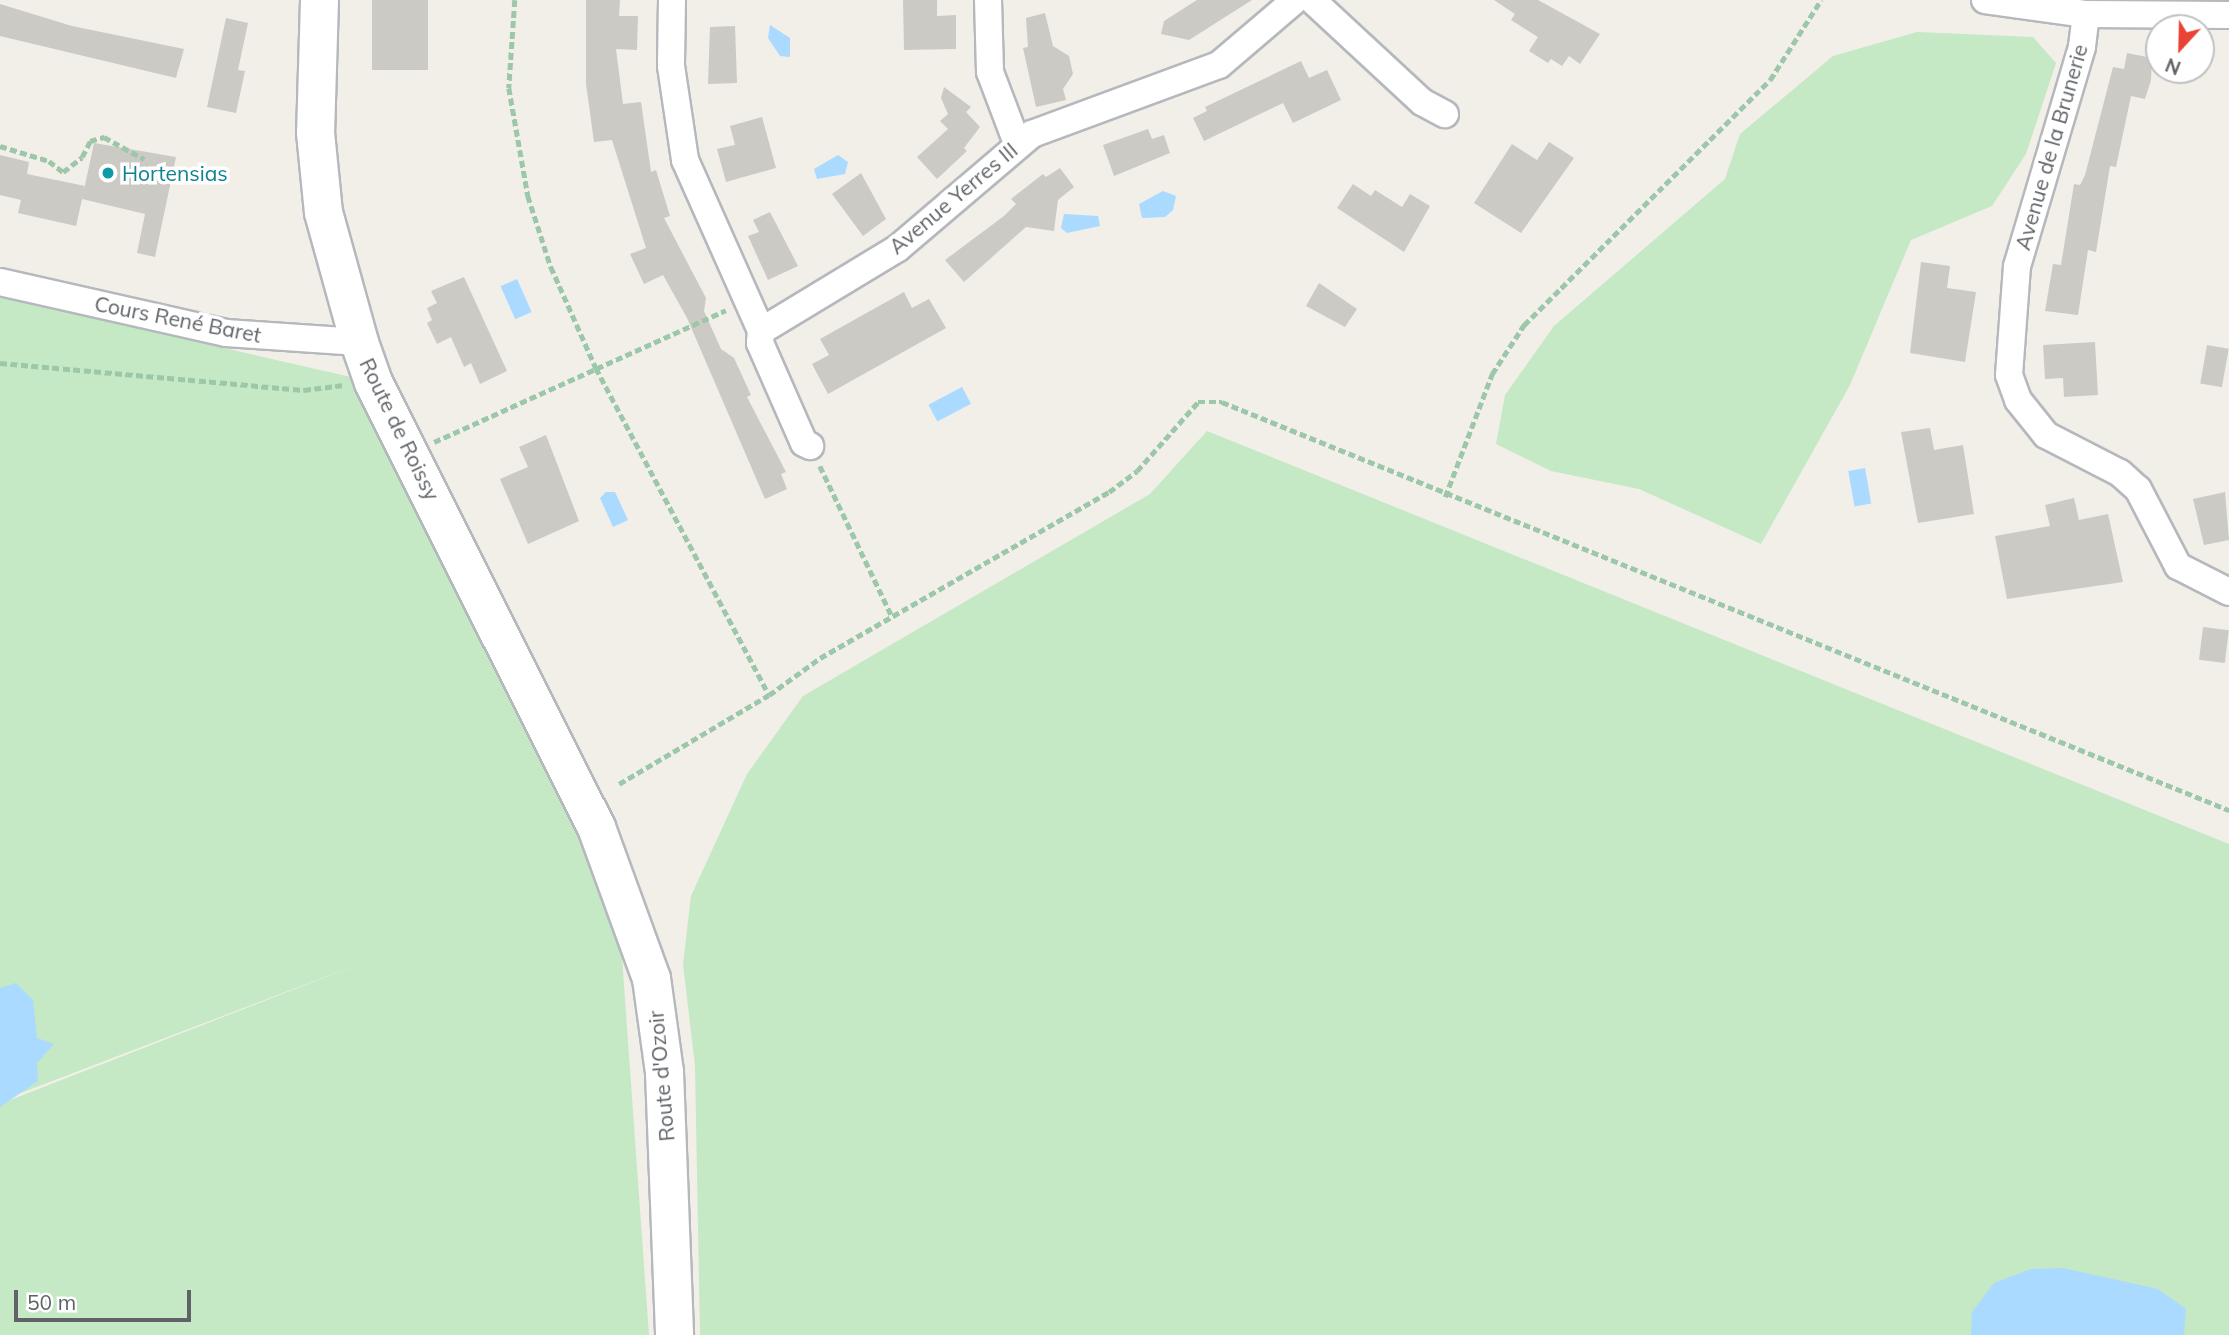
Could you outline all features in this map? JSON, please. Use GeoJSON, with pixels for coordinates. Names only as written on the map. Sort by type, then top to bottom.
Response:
{"type":"FeatureCollection","features":[{"type":"Feature","properties":{"kind":"main road","name":"Route de Roissy"},"geometry":{"type":"LineString","coordinates":[[319,0],[315,132],[323,212],[359,342],[373,382],[411,453],[596,827]]}},
{"type":"Feature","properties":{"kind":"main road","name":"Route d'Ozoir"},"geometry":{"type":"LineString","coordinates":[[596,827],[652,978],[664,1072],[674,1335]]}},
{"type":"Feature","properties":{"kind":"street"},"geometry":{"type":"LineString","coordinates":[[672,0],[671,66],[678,133],[708,222],[743,302],[761,331],[760,343],[804,443],[810,446]]}},
{"type":"Feature","properties":{"kind":"street"},"geometry":{"type":"LineString","coordinates":[[988,0],[990,72],[1017,143]]}},
{"type":"Feature","properties":{"kind":"street","name":"Avenue Yerres III"},"geometry":{"type":"LineString","coordinates":[[761,331],[898,248],[1017,143],[1219,65],[1295,0]]}},
{"type":"Feature","properties":{"kind":"street"},"geometry":{"type":"LineString","coordinates":[[1312,0],[1422,102],[1445,114]]}},
{"type":"Feature","properties":{"kind":"street"},"geometry":{"type":"LineString","coordinates":[[1985,0],[2086,14],[2229,15]]}},
{"type":"Feature","properties":{"kind":"street","name":"Avenue de la Brunerie"},"geometry":{"type":"LineString","coordinates":[[2086,14],[2082,47],[2017,266],[2009,374],[2018,400],[2046,435],[2120,473],[2138,489],[2178,566],[2229,592]]}},
{"type":"Feature","properties":{"kind":"street","name":"Cours René Baret"},"geometry":{"type":"LineString","coordinates":[[0,282],[226,333],[359,342]]}},
{"type":"Feature","properties":{"kind":"path"},"geometry":{"type":"LineString","coordinates":[[515,0],[509,88],[528,196],[551,267],[596,368],[769,695]]}},
{"type":"Feature","properties":{"kind":"path"},"geometry":{"type":"LineString","coordinates":[[1445,497],[1492,374],[1524,325],[1770,80],[1821,0]]}},
{"type":"Feature","properties":{"kind":"path"},"geometry":{"type":"LineString","coordinates":[[0,146],[49,161],[63,172],[82,158],[90,141],[104,137],[144,159]]}},
{"type":"Feature","properties":{"kind":"path"},"geometry":{"type":"LineString","coordinates":[[411,453],[743,302]]}},
{"type":"Feature","properties":{"kind":"path"},"geometry":{"type":"LineString","coordinates":[[0,363],[304,390],[373,382]]}},
{"type":"Feature","properties":{"kind":"path"},"geometry":{"type":"LineString","coordinates":[[619,784],[769,695],[892,617],[1109,492],[1137,471],[1198,402],[1222,402],[1445,497],[2229,810]]}},
{"type":"Feature","properties":{"kind":"path"},"geometry":{"type":"LineString","coordinates":[[810,446],[892,617]]}},
{"type":"Feature","properties":{"kind":"green space"},"geometry":{"type":"Polygon","coordinates":[[[1917,32],[2033,37],[2056,63],[2026,154],[1992,206],[1911,240],[1850,385],[1761,544],[1639,489],[1551,471],[1496,444],[1505,395],[1554,326],[1725,179],[1740,134],[1833,56],[1917,32]]]}},
{"type":"Feature","properties":{"kind":"green space"},"geometry":{"type":"Polygon","coordinates":[[[0,297],[373,382],[616,873],[649,1335],[0,1335],[0,1104],[377,957],[0,1101],[0,297]]]}},
{"type":"Feature","properties":{"kind":"green space"},"geometry":{"type":"Polygon","coordinates":[[[1207,431],[2229,844],[2229,1335],[700,1335],[695,1066],[683,964],[691,896],[747,774],[803,696],[1150,494],[1207,431]]]}},
{"type":"Feature","properties":{"kind":"water"},"geometry":{"type":"Polygon","coordinates":[[[770,25],[790,38],[790,57],[780,56],[768,38],[770,25]]]}},
{"type":"Feature","properties":{"kind":"water"},"geometry":{"type":"Polygon","coordinates":[[[838,155],[848,162],[845,174],[817,179],[814,169],[838,155]]]}},
{"type":"Feature","properties":{"kind":"water"},"geometry":{"type":"Polygon","coordinates":[[[1163,191],[1176,196],[1173,210],[1165,217],[1142,218],[1139,204],[1163,191]]]}},
{"type":"Feature","properties":{"kind":"water"},"geometry":{"type":"Polygon","coordinates":[[[1064,214],[1098,216],[1100,226],[1067,233],[1061,228],[1064,214]]]}},
{"type":"Feature","properties":{"kind":"water"},"geometry":{"type":"Polygon","coordinates":[[[517,279],[532,312],[515,319],[501,286],[517,279]]]}},
{"type":"Feature","properties":{"kind":"water"},"geometry":{"type":"Polygon","coordinates":[[[962,387],[971,404],[937,422],[928,405],[962,387]]]}},
{"type":"Feature","properties":{"kind":"water"},"geometry":{"type":"Polygon","coordinates":[[[1865,468],[1871,503],[1855,506],[1848,471],[1865,468]]]}},
{"type":"Feature","properties":{"kind":"water"},"geometry":{"type":"Polygon","coordinates":[[[606,492],[615,492],[628,520],[613,527],[600,498],[606,492]]]}},
{"type":"Feature","properties":{"kind":"water"},"geometry":{"type":"Polygon","coordinates":[[[16,983],[33,1000],[37,1038],[54,1044],[37,1063],[38,1081],[0,1107],[0,988],[16,983]]]}},
{"type":"Feature","properties":{"kind":"water"},"geometry":{"type":"Polygon","coordinates":[[[2063,1268],[2158,1289],[2186,1309],[2184,1335],[1971,1335],[1972,1312],[1994,1283],[2031,1269],[2063,1268]]]}},
{"type":"Feature","properties":{"kind":"building"},"geometry":{"type":"Polygon","coordinates":[[[372,0],[428,0],[428,70],[372,70],[372,0]]]}},
{"type":"Feature","properties":{"kind":"building"},"geometry":{"type":"Polygon","coordinates":[[[586,0],[620,0],[619,16],[638,16],[637,50],[616,49],[623,104],[641,102],[651,172],[656,170],[670,216],[664,218],[706,298],[704,311],[721,349],[734,358],[751,395],[747,397],[786,472],[781,474],[787,489],[765,499],[687,318],[663,275],[644,284],[630,254],[646,248],[612,140],[594,142],[586,84],[586,0]]]}},
{"type":"Feature","properties":{"kind":"building"},"geometry":{"type":"Polygon","coordinates":[[[903,0],[937,0],[937,16],[956,15],[956,49],[904,50],[903,0]]]}},
{"type":"Feature","properties":{"kind":"building"},"geometry":{"type":"Polygon","coordinates":[[[1197,0],[1252,0],[1189,40],[1161,34],[1164,21],[1197,0]]]}},
{"type":"Feature","properties":{"kind":"building"},"geometry":{"type":"Polygon","coordinates":[[[1494,0],[1538,0],[1600,34],[1580,64],[1569,56],[1562,66],[1551,59],[1548,63],[1529,51],[1538,37],[1511,20],[1515,14],[1494,0]]]}},
{"type":"Feature","properties":{"kind":"building"},"geometry":{"type":"Polygon","coordinates":[[[0,4],[72,26],[184,49],[176,78],[0,36],[0,4]]]}},
{"type":"Feature","properties":{"kind":"building"},"geometry":{"type":"Polygon","coordinates":[[[1045,13],[1053,46],[1069,56],[1073,74],[1063,89],[1066,100],[1036,107],[1023,48],[1028,47],[1026,18],[1045,13]]]}},
{"type":"Feature","properties":{"kind":"building"},"geometry":{"type":"Polygon","coordinates":[[[226,18],[248,23],[238,70],[245,71],[236,113],[207,107],[226,18]]]}},
{"type":"Feature","properties":{"kind":"building"},"geometry":{"type":"Polygon","coordinates":[[[735,26],[737,83],[708,84],[710,27],[735,26]]]}},
{"type":"Feature","properties":{"kind":"building"},"geometry":{"type":"Polygon","coordinates":[[[2127,53],[2145,57],[2145,84],[2150,84],[2145,99],[2131,96],[2116,167],[2110,166],[2096,252],[2088,250],[2078,315],[2045,311],[2053,264],[2061,265],[2074,184],[2080,185],[2085,175],[2113,67],[2124,69],[2127,53]]]}},
{"type":"Feature","properties":{"kind":"building"},"geometry":{"type":"Polygon","coordinates":[[[1301,61],[1309,78],[1327,70],[1341,100],[1293,123],[1283,103],[1204,141],[1193,118],[1207,111],[1205,107],[1301,61]]]}},
{"type":"Feature","properties":{"kind":"building"},"geometry":{"type":"Polygon","coordinates":[[[944,87],[971,107],[966,112],[980,127],[964,148],[967,151],[937,179],[917,157],[948,129],[940,121],[948,114],[941,98],[944,87]]]}},
{"type":"Feature","properties":{"kind":"building"},"geometry":{"type":"Polygon","coordinates":[[[762,117],[776,168],[726,182],[717,149],[735,145],[730,126],[762,117]]]}},
{"type":"Feature","properties":{"kind":"building"},"geometry":{"type":"Polygon","coordinates":[[[1148,129],[1152,139],[1164,135],[1170,153],[1114,176],[1103,145],[1148,129]]]}},
{"type":"Feature","properties":{"kind":"building"},"geometry":{"type":"Polygon","coordinates":[[[1549,142],[1574,158],[1521,233],[1474,203],[1512,144],[1537,160],[1549,142]]]}},
{"type":"Feature","properties":{"kind":"building"},"geometry":{"type":"Polygon","coordinates":[[[94,143],[176,157],[155,257],[137,253],[145,214],[82,199],[94,143]]]}},
{"type":"Feature","properties":{"kind":"building"},"geometry":{"type":"Polygon","coordinates":[[[0,155],[29,162],[27,174],[85,186],[76,226],[18,213],[21,200],[0,195],[0,155]]]}},
{"type":"Feature","properties":{"kind":"building"},"geometry":{"type":"Polygon","coordinates":[[[1060,168],[1074,187],[1058,200],[1054,231],[1026,227],[964,282],[945,260],[1004,216],[1016,204],[1011,199],[1043,174],[1046,177],[1060,168]]]}},
{"type":"Feature","properties":{"kind":"building"},"geometry":{"type":"Polygon","coordinates":[[[861,173],[886,219],[863,236],[832,194],[861,173]]]}},
{"type":"Feature","properties":{"kind":"building"},"geometry":{"type":"Polygon","coordinates":[[[1353,184],[1371,196],[1375,190],[1402,207],[1410,194],[1430,206],[1404,252],[1337,208],[1353,184]]]}},
{"type":"Feature","properties":{"kind":"building"},"geometry":{"type":"Polygon","coordinates":[[[770,212],[798,266],[768,280],[748,236],[759,232],[753,220],[770,212]]]}},
{"type":"Feature","properties":{"kind":"building"},"geometry":{"type":"Polygon","coordinates":[[[1921,262],[1950,266],[1947,288],[1976,292],[1965,362],[1910,353],[1921,262]]]}},
{"type":"Feature","properties":{"kind":"building"},"geometry":{"type":"Polygon","coordinates":[[[464,277],[507,371],[480,384],[471,363],[464,367],[451,337],[437,344],[427,323],[432,320],[427,308],[437,303],[431,291],[464,277]]]}},
{"type":"Feature","properties":{"kind":"building"},"geometry":{"type":"Polygon","coordinates":[[[1319,283],[1357,309],[1345,327],[1306,306],[1319,283]]]}},
{"type":"Feature","properties":{"kind":"building"},"geometry":{"type":"Polygon","coordinates":[[[904,292],[912,308],[929,299],[946,328],[828,394],[812,364],[829,355],[820,339],[904,292]]]}},
{"type":"Feature","properties":{"kind":"building"},"geometry":{"type":"Polygon","coordinates":[[[2095,342],[2098,395],[2064,397],[2063,378],[2045,379],[2043,345],[2095,342]]]}},
{"type":"Feature","properties":{"kind":"building"},"geometry":{"type":"Polygon","coordinates":[[[2207,345],[2229,349],[2222,387],[2200,383],[2207,345]]]}},
{"type":"Feature","properties":{"kind":"building"},"geometry":{"type":"Polygon","coordinates":[[[1930,428],[1934,450],[1963,445],[1974,514],[1918,523],[1901,432],[1930,428]]]}},
{"type":"Feature","properties":{"kind":"building"},"geometry":{"type":"Polygon","coordinates":[[[546,435],[579,521],[528,544],[500,479],[528,467],[519,447],[546,435]]]}},
{"type":"Feature","properties":{"kind":"building"},"geometry":{"type":"Polygon","coordinates":[[[2225,492],[2229,540],[2204,545],[2193,499],[2225,492]]]}},
{"type":"Feature","properties":{"kind":"building"},"geometry":{"type":"Polygon","coordinates":[[[2074,498],[2079,520],[2108,514],[2123,582],[2007,599],[1995,536],[2050,526],[2045,505],[2074,498]]]}},
{"type":"Feature","properties":{"kind":"building"},"geometry":{"type":"Polygon","coordinates":[[[2203,627],[2229,630],[2225,663],[2199,660],[2203,627]]]}},
{"type":"Feature","properties":{"kind":"place","name":"Hortensias"},"geometry":{"type":"Point","coordinates":[108,173]}}]}
